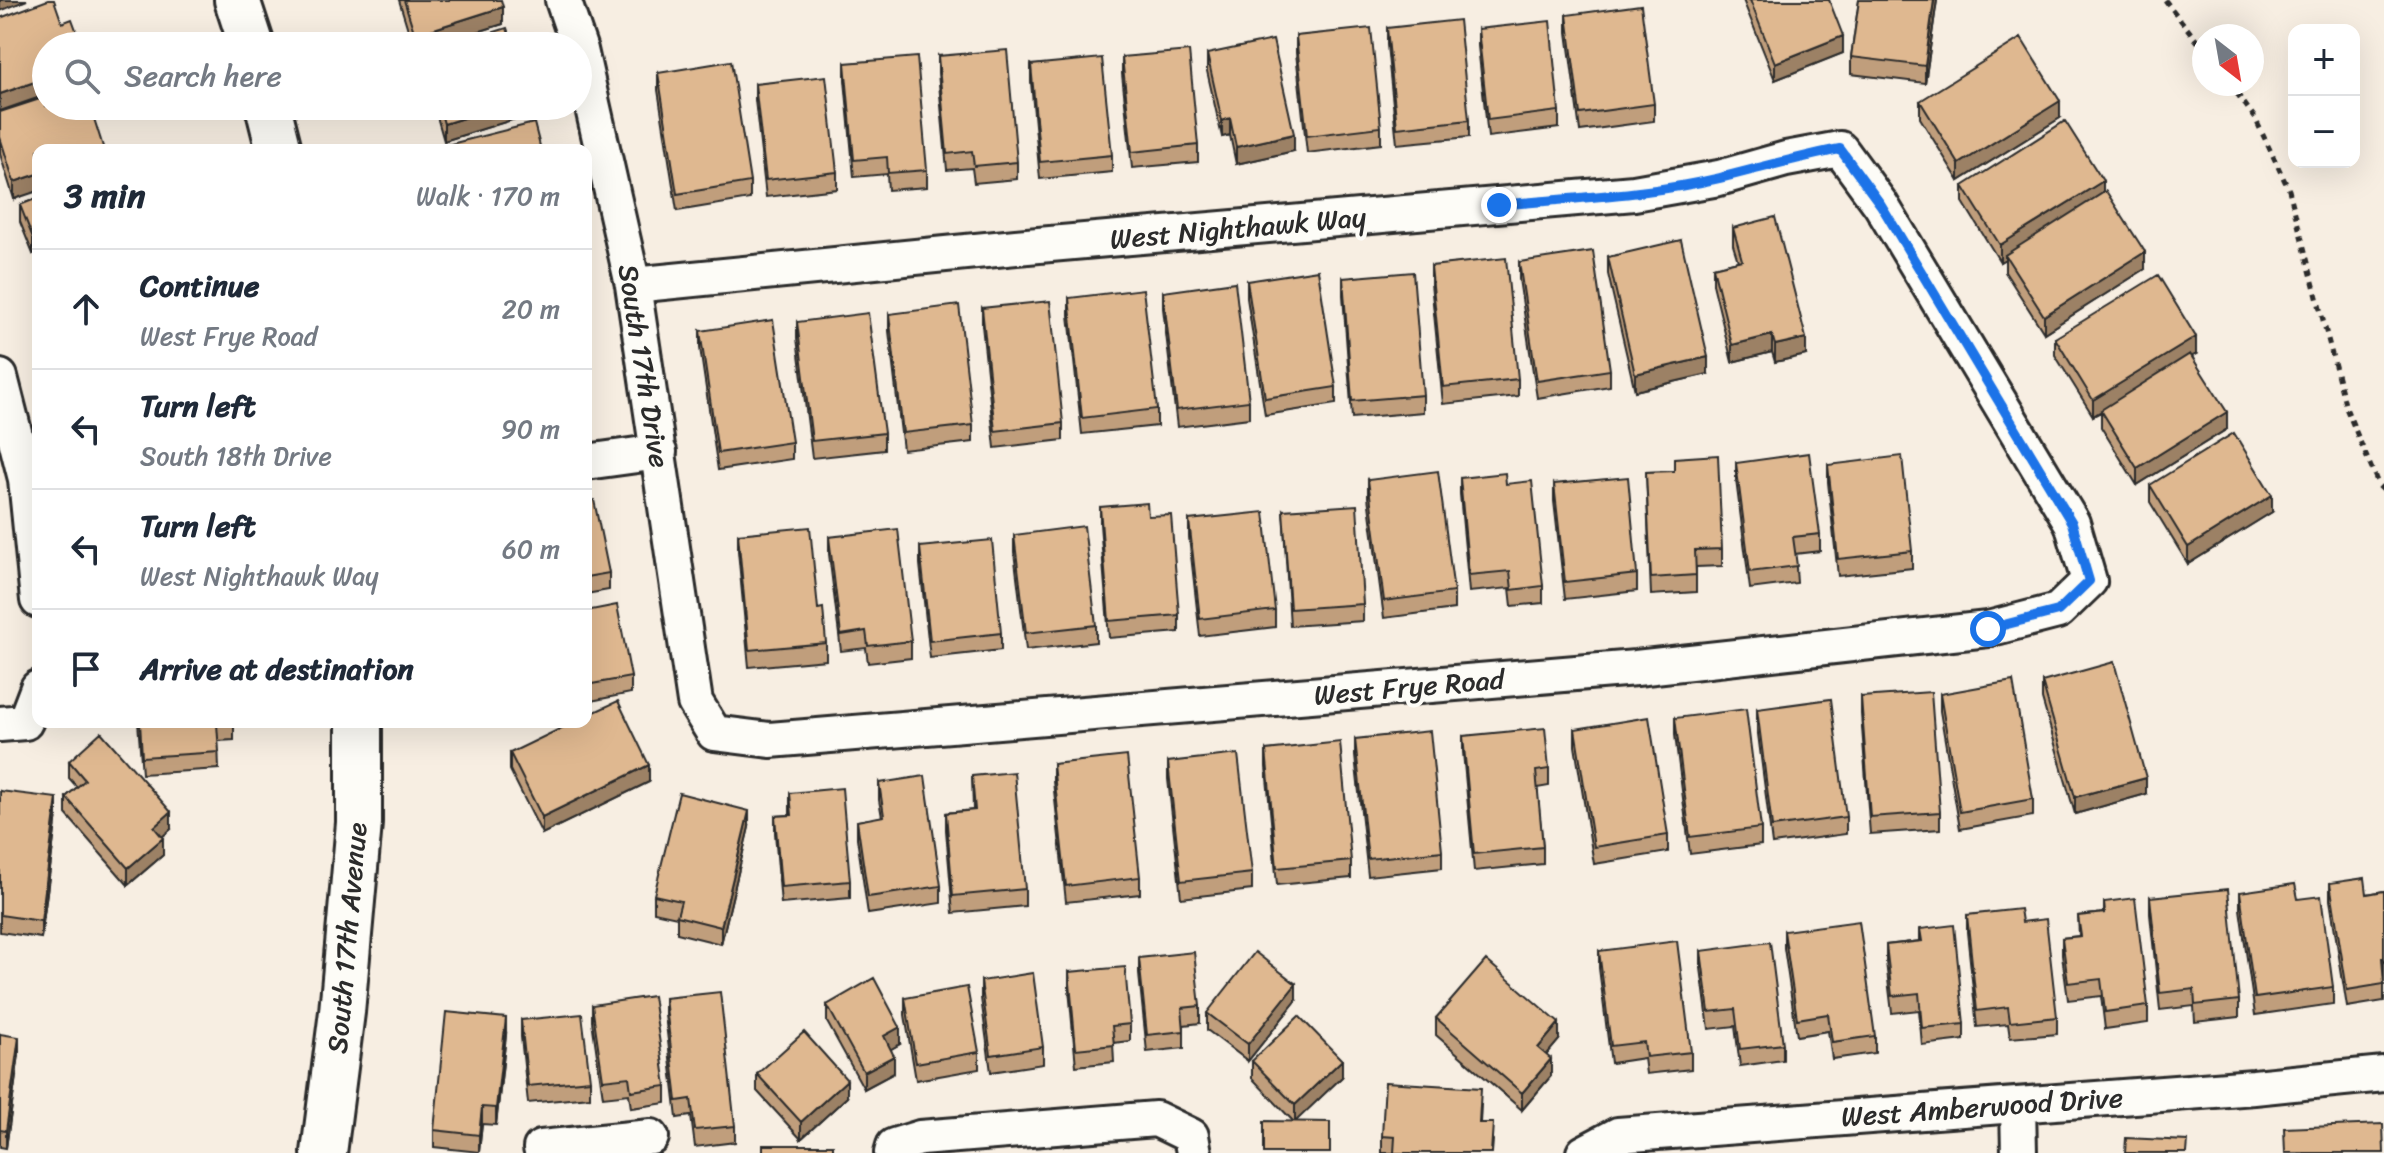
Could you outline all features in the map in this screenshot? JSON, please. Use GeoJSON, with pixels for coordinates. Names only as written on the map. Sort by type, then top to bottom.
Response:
{"type":"FeatureCollection","features":[{"type":"Feature","properties":{"kind":"main road"},"geometry":{"type":"LineString","coordinates":[[237,0],[247,32]]}},
{"type":"Feature","properties":{"kind":"main road"},"geometry":{"type":"LineString","coordinates":[[272,120],[278,144]]}},
{"type":"Feature","properties":{"kind":"main road","name":"South 17th Avenue"},"geometry":{"type":"LineString","coordinates":[[324,1153],[342,1012],[359,823],[359,728]]}},
{"type":"Feature","properties":{"kind":"street","name":"South 17th Drive"},"geometry":{"type":"LineString","coordinates":[[563,0],[574,32]]}},
{"type":"Feature","properties":{"kind":"street","name":"South 17th Drive"},"geometry":{"type":"LineString","coordinates":[[592,103],[633,285],[695,702],[714,733]]}},
{"type":"Feature","properties":{"kind":"street","name":"West Nighthawk Way"},"geometry":{"type":"LineString","coordinates":[[633,285],[1001,248],[1634,193],[1719,178],[1786,159],[1840,149],[1881,205],[2072,523],[2089,581]]}},
{"type":"Feature","properties":{"kind":"street"},"geometry":{"type":"LineString","coordinates":[[0,377],[32,510]]}},
{"type":"Feature","properties":{"kind":"street"},"geometry":{"type":"LineString","coordinates":[[592,461],[659,452]]}},
{"type":"Feature","properties":{"kind":"street","name":"West Frye Road"},"geometry":{"type":"LineString","coordinates":[[714,733],[770,740],[1636,668],[1988,629],[2058,611],[2089,581]]}},
{"type":"Feature","properties":{"kind":"street"},"geometry":{"type":"LineString","coordinates":[[12,723],[32,696]]}},
{"type":"Feature","properties":{"kind":"street","name":"West Amberwood Drive"},"geometry":{"type":"LineString","coordinates":[[1584,1153],[1618,1135],[2254,1087],[2384,1074]]}},
{"type":"Feature","properties":{"kind":"street"},"geometry":{"type":"LineString","coordinates":[[2018,1105],[2019,1153]]}},
{"type":"Feature","properties":{"kind":"street"},"geometry":{"type":"LineString","coordinates":[[892,1153],[894,1146],[920,1138],[1156,1119],[1192,1144]]}},
{"type":"Feature","properties":{"kind":"street"},"geometry":{"type":"LineString","coordinates":[[541,1148],[596,1148],[651,1137]]}},
{"type":"Feature","properties":{"kind":"path"},"geometry":{"type":"LineString","coordinates":[[2165,0],[2192,35]]}},
{"type":"Feature","properties":{"kind":"path"},"geometry":{"type":"LineString","coordinates":[[2239,96],[2255,118],[2289,190],[2346,408],[2379,486],[2384,491]]}},
{"type":"Feature","properties":{"kind":"building"},"geometry":{"type":"Polygon","coordinates":[[[54,0],[62,23],[72,19],[77,32],[32,32],[32,83],[0,94],[0,18],[54,0]]]}},
{"type":"Feature","properties":{"kind":"building"},"geometry":{"type":"Polygon","coordinates":[[[404,0],[501,0],[503,7],[424,32],[414,32],[404,0]]]}},
{"type":"Feature","properties":{"kind":"building"},"geometry":{"type":"Polygon","coordinates":[[[1750,0],[1829,0],[1843,36],[1775,63],[1750,0]]]}},
{"type":"Feature","properties":{"kind":"building"},"geometry":{"type":"Polygon","coordinates":[[[1859,0],[1934,0],[1925,66],[1851,57],[1859,0]]]}},
{"type":"Feature","properties":{"kind":"building"},"geometry":{"type":"Polygon","coordinates":[[[1641,5],[1654,104],[1580,114],[1567,15],[1641,5]]]}},
{"type":"Feature","properties":{"kind":"building"},"geometry":{"type":"Polygon","coordinates":[[[1459,20],[1469,120],[1397,128],[1387,28],[1459,20]]]}},
{"type":"Feature","properties":{"kind":"building"},"geometry":{"type":"Polygon","coordinates":[[[1550,21],[1559,111],[1488,120],[1478,29],[1550,21]]]}},
{"type":"Feature","properties":{"kind":"building"},"geometry":{"type":"Polygon","coordinates":[[[1371,28],[1381,127],[1307,136],[1296,36],[1371,28]]]}},
{"type":"Feature","properties":{"kind":"building"},"geometry":{"type":"Polygon","coordinates":[[[2021,38],[2060,101],[1959,164],[1920,101],[2021,38]]]}},
{"type":"Feature","properties":{"kind":"building"},"geometry":{"type":"Polygon","coordinates":[[[1273,40],[1294,134],[1236,147],[1230,118],[1222,121],[1207,54],[1273,40]]]}},
{"type":"Feature","properties":{"kind":"building"},"geometry":{"type":"Polygon","coordinates":[[[1007,50],[1017,162],[974,166],[972,151],[947,154],[938,56],[1007,50]]]}},
{"type":"Feature","properties":{"kind":"building"},"geometry":{"type":"Polygon","coordinates":[[[1189,51],[1198,145],[1132,152],[1122,57],[1189,51]]]}},
{"type":"Feature","properties":{"kind":"building"},"geometry":{"type":"Polygon","coordinates":[[[917,57],[927,170],[888,173],[887,157],[854,160],[845,63],[917,57]]]}},
{"type":"Feature","properties":{"kind":"building"},"geometry":{"type":"Polygon","coordinates":[[[1102,58],[1112,155],[1040,162],[1031,65],[1102,58]]]}},
{"type":"Feature","properties":{"kind":"building"},"geometry":{"type":"Polygon","coordinates":[[[731,61],[750,182],[677,194],[658,73],[731,61]]]}},
{"type":"Feature","properties":{"kind":"building"},"geometry":{"type":"Polygon","coordinates":[[[826,76],[837,172],[766,180],[755,84],[826,76]]]}},
{"type":"Feature","properties":{"kind":"building"},"geometry":{"type":"Polygon","coordinates":[[[32,102],[32,120],[94,120],[102,144],[32,144],[32,176],[14,182],[0,137],[0,112],[32,102]]]}},
{"type":"Feature","properties":{"kind":"building"},"geometry":{"type":"Polygon","coordinates":[[[2065,121],[2103,181],[2000,245],[1963,186],[2065,121]]]}},
{"type":"Feature","properties":{"kind":"building"},"geometry":{"type":"Polygon","coordinates":[[[534,123],[539,144],[451,144],[534,123]]]}},
{"type":"Feature","properties":{"kind":"building"},"geometry":{"type":"Polygon","coordinates":[[[2106,191],[2145,252],[2044,316],[2005,255],[2106,191]]]}},
{"type":"Feature","properties":{"kind":"building"},"geometry":{"type":"Polygon","coordinates":[[[32,200],[32,235],[20,205],[32,200]]]}},
{"type":"Feature","properties":{"kind":"building"},"geometry":{"type":"Polygon","coordinates":[[[1775,217],[1806,338],[1775,345],[1772,335],[1732,345],[1713,267],[1742,260],[1733,228],[1775,217]]]}},
{"type":"Feature","properties":{"kind":"building"},"geometry":{"type":"Polygon","coordinates":[[[1681,240],[1708,357],[1635,374],[1608,257],[1681,240]]]}},
{"type":"Feature","properties":{"kind":"building"},"geometry":{"type":"Polygon","coordinates":[[[1593,251],[1610,370],[1537,381],[1519,262],[1593,251]]]}},
{"type":"Feature","properties":{"kind":"building"},"geometry":{"type":"Polygon","coordinates":[[[1506,258],[1518,379],[1443,387],[1431,266],[1506,258]]]}},
{"type":"Feature","properties":{"kind":"building"},"geometry":{"type":"Polygon","coordinates":[[[1318,270],[1336,387],[1265,398],[1247,281],[1318,270]]]}},
{"type":"Feature","properties":{"kind":"building"},"geometry":{"type":"Polygon","coordinates":[[[1413,272],[1423,395],[1352,401],[1343,278],[1413,272]]]}},
{"type":"Feature","properties":{"kind":"building"},"geometry":{"type":"Polygon","coordinates":[[[2158,275],[2196,337],[2093,400],[2055,338],[2158,275]]]}},
{"type":"Feature","properties":{"kind":"building"},"geometry":{"type":"Polygon","coordinates":[[[1235,282],[1249,401],[1177,410],[1163,292],[1235,282]]]}},
{"type":"Feature","properties":{"kind":"building"},"geometry":{"type":"Polygon","coordinates":[[[1143,289],[1157,409],[1082,418],[1069,298],[1143,289]]]}},
{"type":"Feature","properties":{"kind":"building"},"geometry":{"type":"Polygon","coordinates":[[[1050,301],[1063,423],[995,431],[982,308],[1050,301]]]}},
{"type":"Feature","properties":{"kind":"building"},"geometry":{"type":"Polygon","coordinates":[[[959,305],[973,425],[903,433],[889,314],[959,305]]]}},
{"type":"Feature","properties":{"kind":"building"},"geometry":{"type":"Polygon","coordinates":[[[868,313],[884,433],[812,441],[797,322],[868,313]]]}},
{"type":"Feature","properties":{"kind":"building"},"geometry":{"type":"Polygon","coordinates":[[[773,320],[792,442],[718,453],[700,331],[773,320]]]}},
{"type":"Feature","properties":{"kind":"building"},"geometry":{"type":"Polygon","coordinates":[[[2190,354],[2227,412],[2137,468],[2101,410],[2190,354]]]}},
{"type":"Feature","properties":{"kind":"building"},"geometry":{"type":"Polygon","coordinates":[[[2234,433],[2272,495],[2188,547],[2150,485],[2234,433]]]}},
{"type":"Feature","properties":{"kind":"building"},"geometry":{"type":"Polygon","coordinates":[[[1809,453],[1820,534],[1793,537],[1797,566],[1750,572],[1736,463],[1809,453]]]}},
{"type":"Feature","properties":{"kind":"building"},"geometry":{"type":"Polygon","coordinates":[[[1718,455],[1722,549],[1695,550],[1696,575],[1651,578],[1646,472],[1674,471],[1674,458],[1718,455]]]}},
{"type":"Feature","properties":{"kind":"building"},"geometry":{"type":"Polygon","coordinates":[[[1902,456],[1912,551],[1838,559],[1828,465],[1902,456]]]}},
{"type":"Feature","properties":{"kind":"building"},"geometry":{"type":"Polygon","coordinates":[[[1438,471],[1454,592],[1384,601],[1368,480],[1438,471]]]}},
{"type":"Feature","properties":{"kind":"building"},"geometry":{"type":"Polygon","coordinates":[[[1505,473],[1506,484],[1532,481],[1543,586],[1512,590],[1510,571],[1469,575],[1460,478],[1505,473]]]}},
{"type":"Feature","properties":{"kind":"building"},"geometry":{"type":"Polygon","coordinates":[[[1628,477],[1637,574],[1565,582],[1554,484],[1628,477]]]}},
{"type":"Feature","properties":{"kind":"building"},"geometry":{"type":"Polygon","coordinates":[[[592,500],[609,573],[592,576],[592,500]]]}},
{"type":"Feature","properties":{"kind":"building"},"geometry":{"type":"Polygon","coordinates":[[[1147,503],[1148,516],[1171,515],[1179,615],[1109,621],[1100,507],[1147,503]]]}},
{"type":"Feature","properties":{"kind":"building"},"geometry":{"type":"Polygon","coordinates":[[[1357,505],[1363,604],[1290,609],[1283,510],[1357,505]]]}},
{"type":"Feature","properties":{"kind":"building"},"geometry":{"type":"Polygon","coordinates":[[[1264,512],[1275,610],[1200,619],[1189,520],[1264,512]]]}},
{"type":"Feature","properties":{"kind":"building"},"geometry":{"type":"Polygon","coordinates":[[[1084,526],[1096,625],[1026,633],[1014,535],[1084,526]]]}},
{"type":"Feature","properties":{"kind":"building"},"geometry":{"type":"Polygon","coordinates":[[[810,527],[818,609],[823,608],[826,643],[749,650],[738,534],[810,527]]]}},
{"type":"Feature","properties":{"kind":"building"},"geometry":{"type":"Polygon","coordinates":[[[898,529],[911,641],[868,646],[866,631],[841,635],[829,537],[898,529]]]}},
{"type":"Feature","properties":{"kind":"building"},"geometry":{"type":"Polygon","coordinates":[[[992,540],[1001,633],[930,641],[920,547],[992,540]]]}},
{"type":"Feature","properties":{"kind":"building"},"geometry":{"type":"Polygon","coordinates":[[[617,605],[631,677],[592,684],[592,610],[617,605]]]}},
{"type":"Feature","properties":{"kind":"building"},"geometry":{"type":"Polygon","coordinates":[[[2114,662],[2146,778],[2075,797],[2042,682],[2114,662]]]}},
{"type":"Feature","properties":{"kind":"building"},"geometry":{"type":"Polygon","coordinates":[[[2013,681],[2033,799],[1960,812],[1940,694],[2013,681]]]}},
{"type":"Feature","properties":{"kind":"building"},"geometry":{"type":"Polygon","coordinates":[[[1931,692],[1940,812],[1870,817],[1861,697],[1931,692]]]}},
{"type":"Feature","properties":{"kind":"building"},"geometry":{"type":"Polygon","coordinates":[[[1831,699],[1846,817],[1772,827],[1757,709],[1831,699]]]}},
{"type":"Feature","properties":{"kind":"building"},"geometry":{"type":"Polygon","coordinates":[[[618,701],[649,765],[542,817],[510,753],[562,728],[592,728],[592,713],[618,701]]]}},
{"type":"Feature","properties":{"kind":"building"},"geometry":{"type":"Polygon","coordinates":[[[1746,709],[1761,828],[1690,837],[1675,718],[1746,709]]]}},
{"type":"Feature","properties":{"kind":"building"},"geometry":{"type":"Polygon","coordinates":[[[1649,717],[1668,835],[1594,847],[1575,729],[1649,717]]]}},
{"type":"Feature","properties":{"kind":"building"},"geometry":{"type":"Polygon","coordinates":[[[140,728],[217,728],[219,752],[142,757],[140,728]]]}},
{"type":"Feature","properties":{"kind":"building"},"geometry":{"type":"Polygon","coordinates":[[[1545,728],[1549,769],[1536,771],[1543,847],[1474,854],[1463,736],[1545,728]]]}},
{"type":"Feature","properties":{"kind":"building"},"geometry":{"type":"Polygon","coordinates":[[[1430,731],[1442,851],[1368,859],[1355,739],[1430,731]]]}},
{"type":"Feature","properties":{"kind":"building"},"geometry":{"type":"Polygon","coordinates":[[[101,732],[171,812],[154,827],[163,838],[128,868],[66,797],[85,780],[69,761],[101,732]]]}},
{"type":"Feature","properties":{"kind":"building"},"geometry":{"type":"Polygon","coordinates":[[[1340,742],[1351,861],[1277,868],[1266,750],[1340,742]]]}},
{"type":"Feature","properties":{"kind":"building"},"geometry":{"type":"Polygon","coordinates":[[[1238,754],[1252,873],[1181,881],[1168,762],[1238,754]]]}},
{"type":"Feature","properties":{"kind":"building"},"geometry":{"type":"Polygon","coordinates":[[[1127,756],[1140,877],[1066,886],[1053,764],[1127,756]]]}},
{"type":"Feature","properties":{"kind":"building"},"geometry":{"type":"Polygon","coordinates":[[[1014,772],[1025,889],[953,896],[946,813],[975,810],[972,776],[1014,772]]]}},
{"type":"Feature","properties":{"kind":"building"},"geometry":{"type":"Polygon","coordinates":[[[925,776],[941,886],[868,897],[857,821],[884,816],[879,783],[925,776]]]}},
{"type":"Feature","properties":{"kind":"building"},"geometry":{"type":"Polygon","coordinates":[[[842,788],[850,881],[781,887],[775,816],[792,815],[790,793],[842,788]]]}},
{"type":"Feature","properties":{"kind":"building"},"geometry":{"type":"Polygon","coordinates":[[[0,791],[57,798],[41,921],[0,915],[0,791]]]}},
{"type":"Feature","properties":{"kind":"building"},"geometry":{"type":"Polygon","coordinates":[[[679,793],[749,811],[721,927],[677,916],[681,901],[654,895],[679,793]]]}},
{"type":"Feature","properties":{"kind":"building"},"geometry":{"type":"Polygon","coordinates":[[[2365,878],[2367,894],[2384,891],[2384,984],[2347,990],[2330,883],[2365,878]]]}},
{"type":"Feature","properties":{"kind":"building"},"geometry":{"type":"Polygon","coordinates":[[[2295,884],[2298,899],[2321,896],[2333,987],[2255,998],[2240,892],[2295,884]]]}},
{"type":"Feature","properties":{"kind":"building"},"geometry":{"type":"Polygon","coordinates":[[[2228,889],[2239,1000],[2195,1005],[2194,989],[2160,993],[2150,897],[2228,889]]]}},
{"type":"Feature","properties":{"kind":"building"},"geometry":{"type":"Polygon","coordinates":[[[2135,898],[2148,1006],[2105,1012],[2101,979],[2068,983],[2062,938],[2081,936],[2078,916],[2105,913],[2104,902],[2135,898]]]}},
{"type":"Feature","properties":{"kind":"building"},"geometry":{"type":"Polygon","coordinates":[[[2020,909],[2022,922],[2046,919],[2057,1017],[2010,1022],[2008,1007],[1977,1011],[1967,915],[2020,909]]]}},
{"type":"Feature","properties":{"kind":"building"},"geometry":{"type":"Polygon","coordinates":[[[1859,921],[1875,1036],[1832,1042],[1828,1014],[1797,1019],[1784,931],[1859,921]]]}},
{"type":"Feature","properties":{"kind":"building"},"geometry":{"type":"Polygon","coordinates":[[[1954,925],[1964,1024],[1922,1028],[1919,993],[1892,996],[1886,945],[1922,941],[1920,929],[1954,925]]]}},
{"type":"Feature","properties":{"kind":"building"},"geometry":{"type":"Polygon","coordinates":[[[1677,941],[1691,1052],[1646,1057],[1644,1042],[1611,1046],[1599,951],[1677,941]]]}},
{"type":"Feature","properties":{"kind":"building"},"geometry":{"type":"Polygon","coordinates":[[[1770,942],[1783,1044],[1740,1049],[1735,1009],[1709,1012],[1701,951],[1770,942]]]}},
{"type":"Feature","properties":{"kind":"building"},"geometry":{"type":"Polygon","coordinates":[[[1194,952],[1200,1006],[1182,1008],[1184,1031],[1147,1035],[1139,958],[1194,952]]]}},
{"type":"Feature","properties":{"kind":"building"},"geometry":{"type":"Polygon","coordinates":[[[1255,952],[1296,984],[1248,1044],[1207,1013],[1255,952]]]}},
{"type":"Feature","properties":{"kind":"building"},"geometry":{"type":"Polygon","coordinates":[[[1486,960],[1559,1023],[1538,1048],[1551,1059],[1522,1093],[1436,1018],[1486,960]]]}},
{"type":"Feature","properties":{"kind":"building"},"geometry":{"type":"Polygon","coordinates":[[[1125,967],[1130,1024],[1112,1026],[1114,1045],[1076,1049],[1069,972],[1125,967]]]}},
{"type":"Feature","properties":{"kind":"building"},"geometry":{"type":"Polygon","coordinates":[[[1033,973],[1043,1047],[991,1055],[981,981],[1033,973]]]}},
{"type":"Feature","properties":{"kind":"building"},"geometry":{"type":"Polygon","coordinates":[[[874,978],[900,1027],[884,1036],[894,1056],[864,1072],[827,1005],[874,978]]]}},
{"type":"Feature","properties":{"kind":"building"},"geometry":{"type":"Polygon","coordinates":[[[967,987],[979,1052],[916,1063],[905,998],[967,987]]]}},
{"type":"Feature","properties":{"kind":"building"},"geometry":{"type":"Polygon","coordinates":[[[720,992],[735,1126],[695,1130],[691,1099],[677,1101],[665,998],[720,992]]]}},
{"type":"Feature","properties":{"kind":"building"},"geometry":{"type":"Polygon","coordinates":[[[653,996],[666,1086],[631,1091],[629,1077],[603,1080],[592,1005],[653,996]]]}},
{"type":"Feature","properties":{"kind":"building"},"geometry":{"type":"Polygon","coordinates":[[[446,1012],[506,1018],[496,1108],[482,1107],[479,1135],[434,1130],[446,1012]]]}},
{"type":"Feature","properties":{"kind":"building"},"geometry":{"type":"Polygon","coordinates":[[[582,1014],[590,1080],[528,1086],[521,1020],[582,1014]]]}},
{"type":"Feature","properties":{"kind":"building"},"geometry":{"type":"Polygon","coordinates":[[[1299,1016],[1342,1060],[1295,1105],[1252,1061],[1299,1016]]]}},
{"type":"Feature","properties":{"kind":"building"},"geometry":{"type":"Polygon","coordinates":[[[804,1032],[847,1080],[801,1122],[757,1074],[804,1032]]]}},
{"type":"Feature","properties":{"kind":"building"},"geometry":{"type":"Polygon","coordinates":[[[0,1034],[19,1037],[6,1131],[0,1130],[0,1034]]]}},
{"type":"Feature","properties":{"kind":"building"},"geometry":{"type":"Polygon","coordinates":[[[1385,1082],[1481,1088],[1479,1123],[1493,1123],[1491,1153],[1394,1153],[1395,1137],[1382,1136],[1385,1082]]]}},
{"type":"Feature","properties":{"kind":"building"},"geometry":{"type":"Polygon","coordinates":[[[1264,1121],[1330,1122],[1330,1153],[1264,1153],[1264,1121]]]}},
{"type":"Feature","properties":{"kind":"building"},"geometry":{"type":"Polygon","coordinates":[[[2383,1124],[2384,1153],[2285,1153],[2284,1128],[2383,1124]]]}},
{"type":"Feature","properties":{"kind":"building"},"geometry":{"type":"Polygon","coordinates":[[[2126,1138],[2188,1141],[2187,1153],[2125,1153],[2126,1138]]]}},
{"type":"Feature","properties":{"kind":"building"},"geometry":{"type":"Polygon","coordinates":[[[763,1145],[833,1145],[833,1153],[763,1153],[763,1145]]]}},
{"type":"Feature","properties":{"kind":"route"},"geometry":{"type":"LineString","coordinates":[[1499,205],[1634,193],[1719,178],[1786,159],[1840,149],[1881,205],[2072,523],[2089,581],[2058,611],[1988,629]]}}]}
